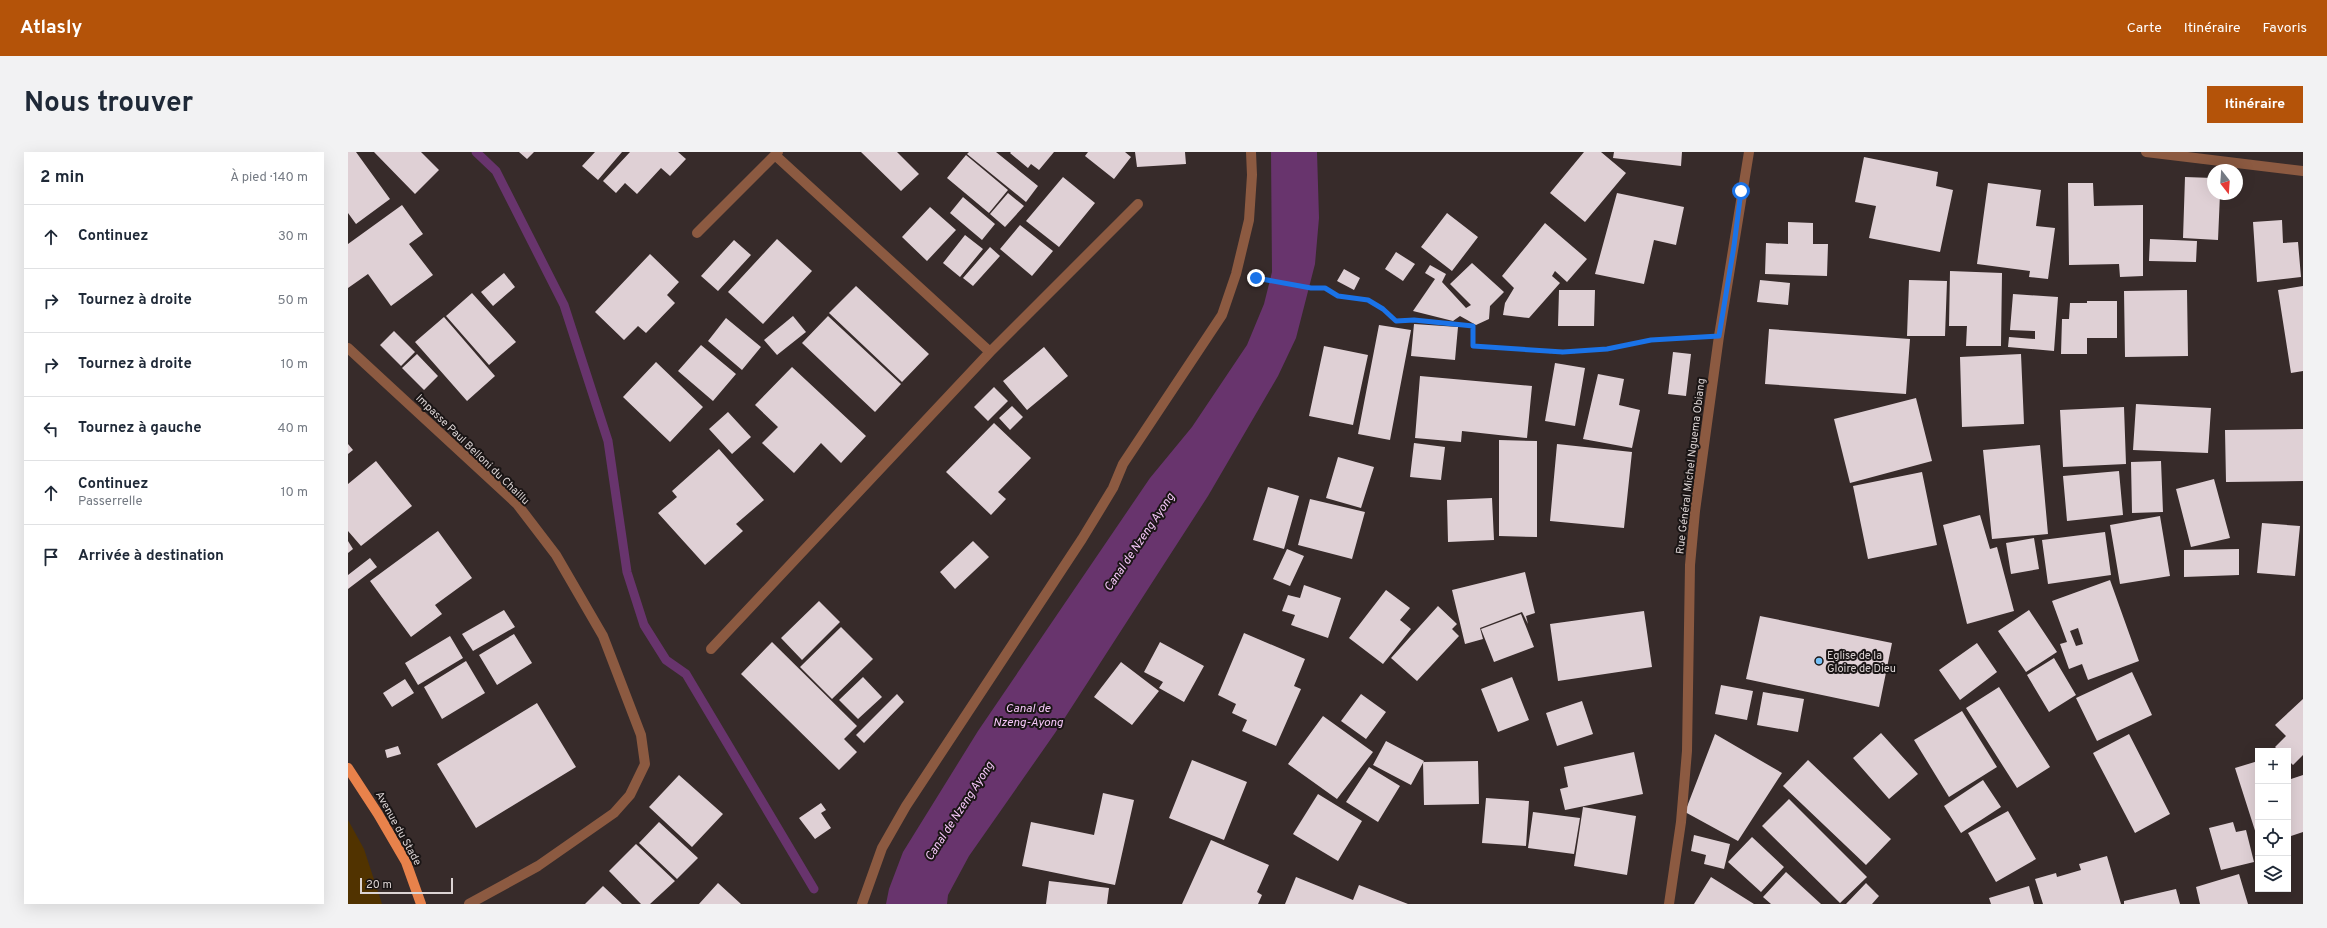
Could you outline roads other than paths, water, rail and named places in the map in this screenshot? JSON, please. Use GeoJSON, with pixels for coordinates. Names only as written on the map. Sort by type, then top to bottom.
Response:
{"type":"FeatureCollection","features":[{"type":"Feature","properties":{"kind":"main road","name":"Avenue du Stade"},"geometry":{"type":"LineString","coordinates":[[348,768],[378,814],[406,862],[421,904]]}},
{"type":"Feature","properties":{"kind":"street"},"geometry":{"type":"LineString","coordinates":[[862,904],[882,848],[906,806],[1082,539],[1113,488],[1123,464],[1222,315],[1236,274],[1249,220],[1252,175],[1251,152]]}},
{"type":"Feature","properties":{"kind":"street","name":"Rue Général Michel Nguema Obiang"},"geometry":{"type":"LineString","coordinates":[[1669,904],[1681,822],[1687,751],[1690,565],[1693,526],[1719,336],[1749,152]]}},
{"type":"Feature","properties":{"kind":"street"},"geometry":{"type":"LineString","coordinates":[[2146,152],[2303,171]]}},
{"type":"Feature","properties":{"kind":"street"},"geometry":{"type":"LineString","coordinates":[[697,233],[776,154],[990,352]]}},
{"type":"Feature","properties":{"kind":"street"},"geometry":{"type":"LineString","coordinates":[[711,649],[990,352],[1138,204]]}},
{"type":"Feature","properties":{"kind":"street","name":"Impasse Paul Belloni du Chaillu"},"geometry":{"type":"LineString","coordinates":[[348,348],[517,504],[556,554],[603,636],[641,735],[645,764],[630,795],[614,812],[538,866],[469,904]]}},
{"type":"Feature","properties":{"kind":"water","name":"Canal de Nzeng-Ayong"},"geometry":{"type":"Polygon","coordinates":[[[1271,152],[1317,152],[1319,218],[1315,264],[1296,338],[1278,376],[1208,496],[1055,733],[969,856],[948,895],[947,904],[886,904],[889,889],[903,852],[978,731],[1150,478],[1192,427],[1247,345],[1264,304],[1272,272],[1271,152]]]}},
{"type":"Feature","properties":{"kind":"waterway"},"geometry":{"type":"LineString","coordinates":[[476,152],[496,171],[564,305],[608,441],[627,572],[644,625],[666,660],[686,674],[814,889]]}},
{"type":"Feature","properties":{"kind":"place","name":"Eglise de la Gloire de Dieu"},"geometry":{"type":"Point","coordinates":[1819,661]}},
{"type":"Feature","properties":{"kind":"water label","name":"Canal de Nzeng Ayong"},"geometry":{"type":"Point","coordinates":[1139,542]}},
{"type":"Feature","properties":{"kind":"water label","name":"Canal de Nzeng Ayong"},"geometry":{"type":"Point","coordinates":[959,811]}}]}
